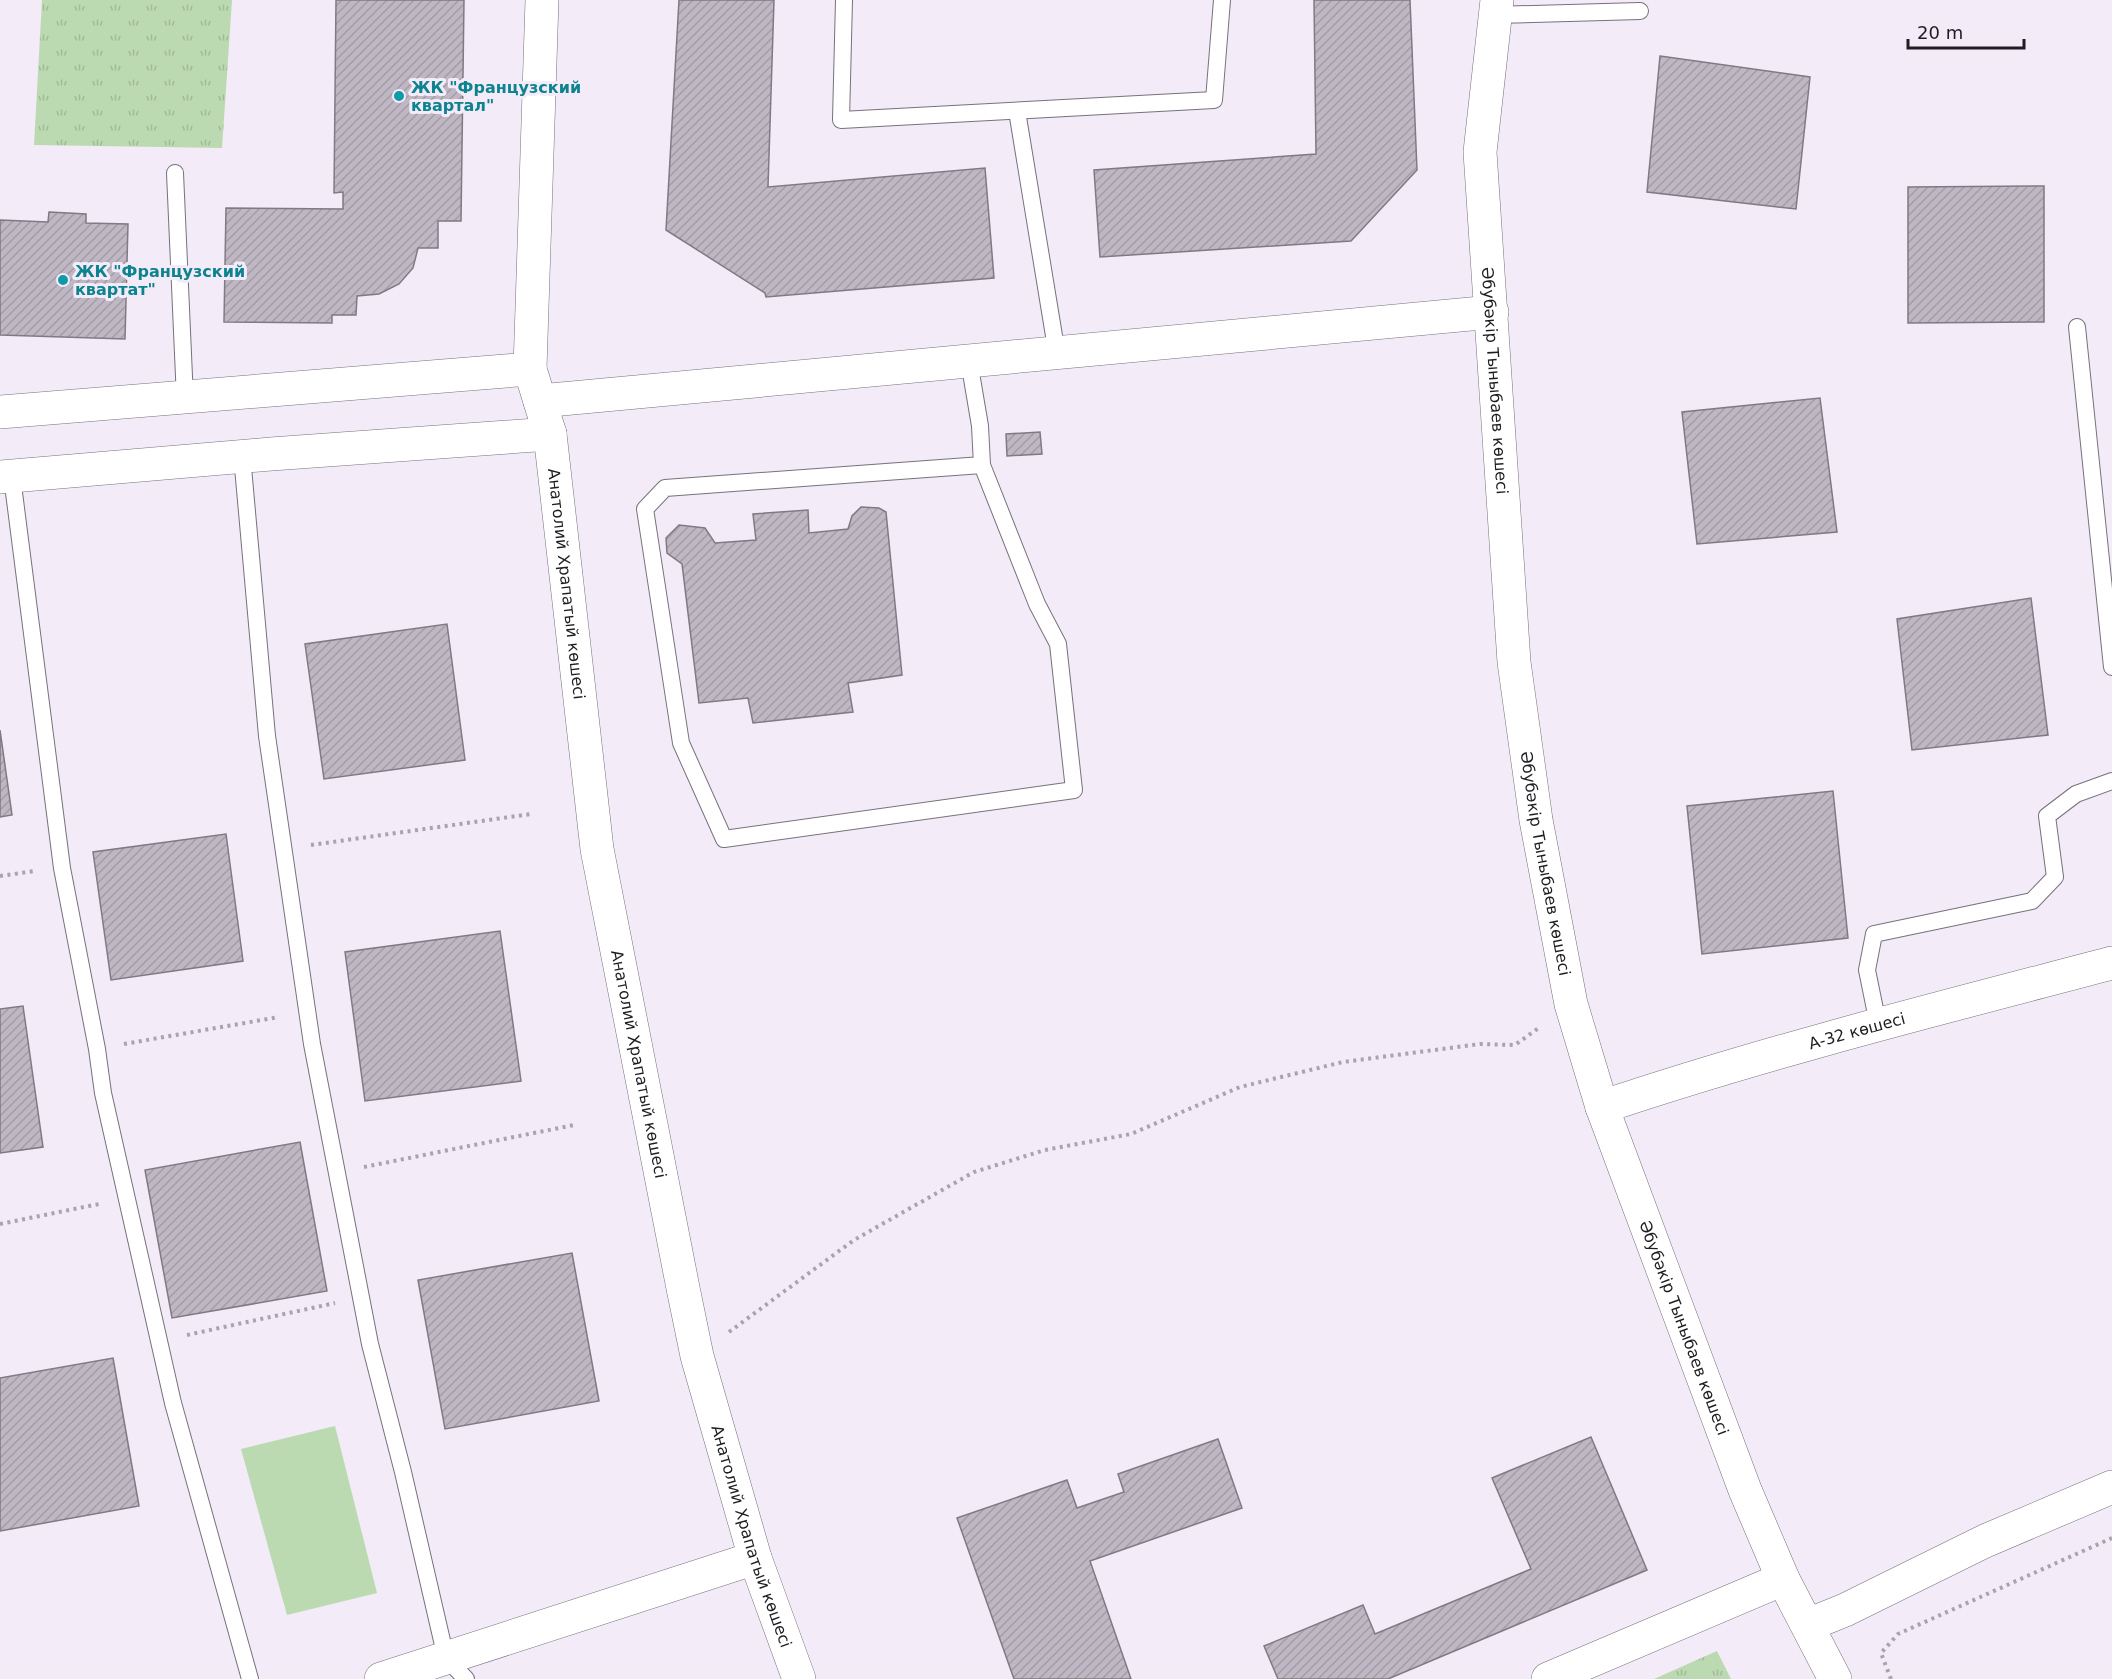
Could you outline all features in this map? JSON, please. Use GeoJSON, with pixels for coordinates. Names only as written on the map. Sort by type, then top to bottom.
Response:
{"type":"FeatureCollection","features":[{"type":"Feature","properties":{"kind":"street","name":"Анатолий Храпатый көшесі"},"geometry":{"type":"LineString","coordinates":[[542,0],[530,369],[550,434],[597,849],[698,1356],[755,1558],[799,1679]]}},
{"type":"Feature","properties":{"kind":"street","name":"Әбубәкір Тыныбаев көшесі"},"geometry":{"type":"LineString","coordinates":[[1495,7],[1480,152],[1514,662],[1536,820],[1571,1005],[1602,1107],[1745,1490],[1783,1579],[1835,1679]]}},
{"type":"Feature","properties":{"kind":"street"},"geometry":{"type":"LineString","coordinates":[[540,401],[1492,312]]}},
{"type":"Feature","properties":{"kind":"street"},"geometry":{"type":"LineString","coordinates":[[0,412],[185,399],[530,369]]}},
{"type":"Feature","properties":{"kind":"street"},"geometry":{"type":"LineString","coordinates":[[6,477],[242,456],[550,434]]}},
{"type":"Feature","properties":{"kind":"street","name":"А-32 көшесі"},"geometry":{"type":"LineString","coordinates":[[1602,1107],[1675,1082],[1878,1024],[2112,963]]}},
{"type":"Feature","properties":{"kind":"street"},"geometry":{"type":"LineString","coordinates":[[1808,1625],[1845,1610],[1984,1541],[2112,1487]]}},
{"type":"Feature","properties":{"kind":"street"},"geometry":{"type":"LineString","coordinates":[[381,1679],[456,1669],[755,1558]]}},
{"type":"Feature","properties":{"kind":"street"},"geometry":{"type":"LineString","coordinates":[[1548,1679],[1783,1579]]}},
{"type":"Feature","properties":{"kind":"lane"},"geometry":{"type":"LineString","coordinates":[[844,0],[842,120],[1214,100],[1222,0]]}},
{"type":"Feature","properties":{"kind":"lane"},"geometry":{"type":"LineString","coordinates":[[1495,7],[1640,12]]}},
{"type":"Feature","properties":{"kind":"lane"},"geometry":{"type":"LineString","coordinates":[[1017,111],[1057,354]]}},
{"type":"Feature","properties":{"kind":"lane"},"geometry":{"type":"LineString","coordinates":[[175,173],[185,399]]}},
{"type":"Feature","properties":{"kind":"lane"},"geometry":{"type":"LineString","coordinates":[[2077,327],[2112,667]]}},
{"type":"Feature","properties":{"kind":"lane"},"geometry":{"type":"LineString","coordinates":[[969,361],[980,426],[982,465],[1037,604],[1058,644],[1074,790],[724,839],[681,743],[645,509],[665,488],[982,465]]}},
{"type":"Feature","properties":{"kind":"lane"},"geometry":{"type":"LineString","coordinates":[[242,456],[267,736],[307,1012],[361,1297],[456,1669]]}},
{"type":"Feature","properties":{"kind":"lane"},"geometry":{"type":"LineString","coordinates":[[6,477],[62,868],[97,1049],[103,1093],[173,1403],[250,1679]]}},
{"type":"Feature","properties":{"kind":"lane"},"geometry":{"type":"LineString","coordinates":[[1878,1024],[1867,970],[1874,934],[2032,901],[2055,877],[2047,816],[2076,794],[2112,781]]}},
{"type":"Feature","properties":{"kind":"path"},"geometry":{"type":"LineString","coordinates":[[283,848],[531,814]]}},
{"type":"Feature","properties":{"kind":"path"},"geometry":{"type":"LineString","coordinates":[[698,1356],[854,1240],[974,1172],[1045,1150],[1131,1134],[1251,1084],[1343,1062],[1480,1044],[1515,1045],[1571,1005]]}},
{"type":"Feature","properties":{"kind":"path"},"geometry":{"type":"LineString","coordinates":[[97,1049],[307,1012]]}},
{"type":"Feature","properties":{"kind":"path"},"geometry":{"type":"LineString","coordinates":[[336,1172],[574,1125]]}},
{"type":"Feature","properties":{"kind":"path"},"geometry":{"type":"LineString","coordinates":[[0,1224],[127,1199]]}},
{"type":"Feature","properties":{"kind":"path"},"geometry":{"type":"LineString","coordinates":[[160,1341],[361,1297]]}},
{"type":"Feature","properties":{"kind":"path"},"geometry":{"type":"LineString","coordinates":[[1892,1679],[1881,1653],[1898,1634],[2112,1538]]}},
{"type":"Feature","properties":{"kind":"green space"},"geometry":{"type":"Polygon","coordinates":[[[42,0],[232,0],[222,148],[34,145],[42,0]]]}},
{"type":"Feature","properties":{"kind":"green space"},"geometry":{"type":"Polygon","coordinates":[[[335,1426],[377,1593],[287,1615],[241,1449],[335,1426]]]}},
{"type":"Feature","properties":{"kind":"green space"},"geometry":{"type":"Polygon","coordinates":[[[1717,1651],[1731,1679],[1654,1679],[1717,1651]]]}},
{"type":"Feature","properties":{"kind":"building","name":"ЖК \"Французский квартал\""},"geometry":{"type":"Polygon","coordinates":[[[336,0],[464,0],[461,221],[438,221],[438,248],[418,248],[413,268],[399,284],[379,294],[357,296],[356,315],[332,315],[332,323],[224,322],[226,208],[343,209],[343,192],[334,193],[336,0]]]}},
{"type":"Feature","properties":{"kind":"building"},"geometry":{"type":"Polygon","coordinates":[[[679,0],[774,0],[768,187],[985,168],[994,278],[766,297],[765,293],[666,230],[679,0]]]}},
{"type":"Feature","properties":{"kind":"building"},"geometry":{"type":"Polygon","coordinates":[[[1314,0],[1410,0],[1417,170],[1351,241],[1100,257],[1094,170],[1316,154],[1314,0]]]}},
{"type":"Feature","properties":{"kind":"building"},"geometry":{"type":"Polygon","coordinates":[[[1660,56],[1810,77],[1796,209],[1647,192],[1660,56]]]}},
{"type":"Feature","properties":{"kind":"building"},"geometry":{"type":"Polygon","coordinates":[[[2044,186],[2044,322],[1908,323],[1908,187],[2044,186]]]}},
{"type":"Feature","properties":{"kind":"building","name":"ЖК \"Французский квартат\""},"geometry":{"type":"Polygon","coordinates":[[[49,212],[86,214],[86,223],[128,224],[125,339],[0,335],[0,220],[48,222],[49,212]]]}},
{"type":"Feature","properties":{"kind":"building"},"geometry":{"type":"Polygon","coordinates":[[[1820,398],[1837,532],[1697,544],[1682,412],[1820,398]]]}},
{"type":"Feature","properties":{"kind":"building"},"geometry":{"type":"Polygon","coordinates":[[[1040,432],[1042,454],[1007,456],[1006,434],[1040,432]]]}},
{"type":"Feature","properties":{"kind":"building"},"geometry":{"type":"Polygon","coordinates":[[[861,507],[879,508],[886,512],[902,675],[848,683],[853,712],[753,723],[748,698],[699,703],[682,564],[667,553],[666,538],[679,525],[705,528],[715,543],[756,540],[753,514],[808,510],[809,533],[848,529],[852,516],[861,507]]]}},
{"type":"Feature","properties":{"kind":"building"},"geometry":{"type":"Polygon","coordinates":[[[2031,598],[2048,735],[1912,750],[1897,619],[2031,598]]]}},
{"type":"Feature","properties":{"kind":"building"},"geometry":{"type":"Polygon","coordinates":[[[447,624],[465,760],[324,779],[305,644],[447,624]]]}},
{"type":"Feature","properties":{"kind":"building"},"geometry":{"type":"Polygon","coordinates":[[[0,730],[12,815],[0,817],[0,730]]]}},
{"type":"Feature","properties":{"kind":"building"},"geometry":{"type":"Polygon","coordinates":[[[1833,791],[1848,938],[1702,954],[1687,806],[1833,791]]]}},
{"type":"Feature","properties":{"kind":"building"},"geometry":{"type":"Polygon","coordinates":[[[226,834],[243,961],[111,980],[93,852],[226,834]]]}},
{"type":"Feature","properties":{"kind":"building"},"geometry":{"type":"Polygon","coordinates":[[[500,931],[521,1081],[365,1101],[345,952],[500,931]]]}},
{"type":"Feature","properties":{"kind":"building"},"geometry":{"type":"Polygon","coordinates":[[[23,1006],[43,1147],[0,1153],[0,1009],[23,1006]]]}},
{"type":"Feature","properties":{"kind":"building"},"geometry":{"type":"Polygon","coordinates":[[[300,1142],[327,1291],[172,1318],[145,1170],[300,1142]]]}},
{"type":"Feature","properties":{"kind":"building"},"geometry":{"type":"Polygon","coordinates":[[[572,1253],[599,1401],[445,1429],[418,1280],[572,1253]]]}},
{"type":"Feature","properties":{"kind":"building"},"geometry":{"type":"Polygon","coordinates":[[[113,1358],[139,1506],[0,1531],[0,1378],[113,1358]]]}},
{"type":"Feature","properties":{"kind":"building"},"geometry":{"type":"Polygon","coordinates":[[[1591,1437],[1647,1570],[1388,1679],[1278,1679],[1264,1646],[1363,1605],[1375,1634],[1531,1569],[1492,1478],[1591,1437]]]}},
{"type":"Feature","properties":{"kind":"building"},"geometry":{"type":"Polygon","coordinates":[[[1218,1439],[1242,1508],[1090,1561],[1131,1679],[1014,1679],[957,1518],[1067,1480],[1077,1508],[1124,1492],[1118,1474],[1218,1439]]]}},
{"type":"Feature","properties":{"kind":"place","name":"ЖК \"Французский квартал\""},"geometry":{"type":"Point","coordinates":[399,96]}},
{"type":"Feature","properties":{"kind":"place","name":"ЖК \"Французский квартат\""},"geometry":{"type":"Point","coordinates":[63,280]}}]}
